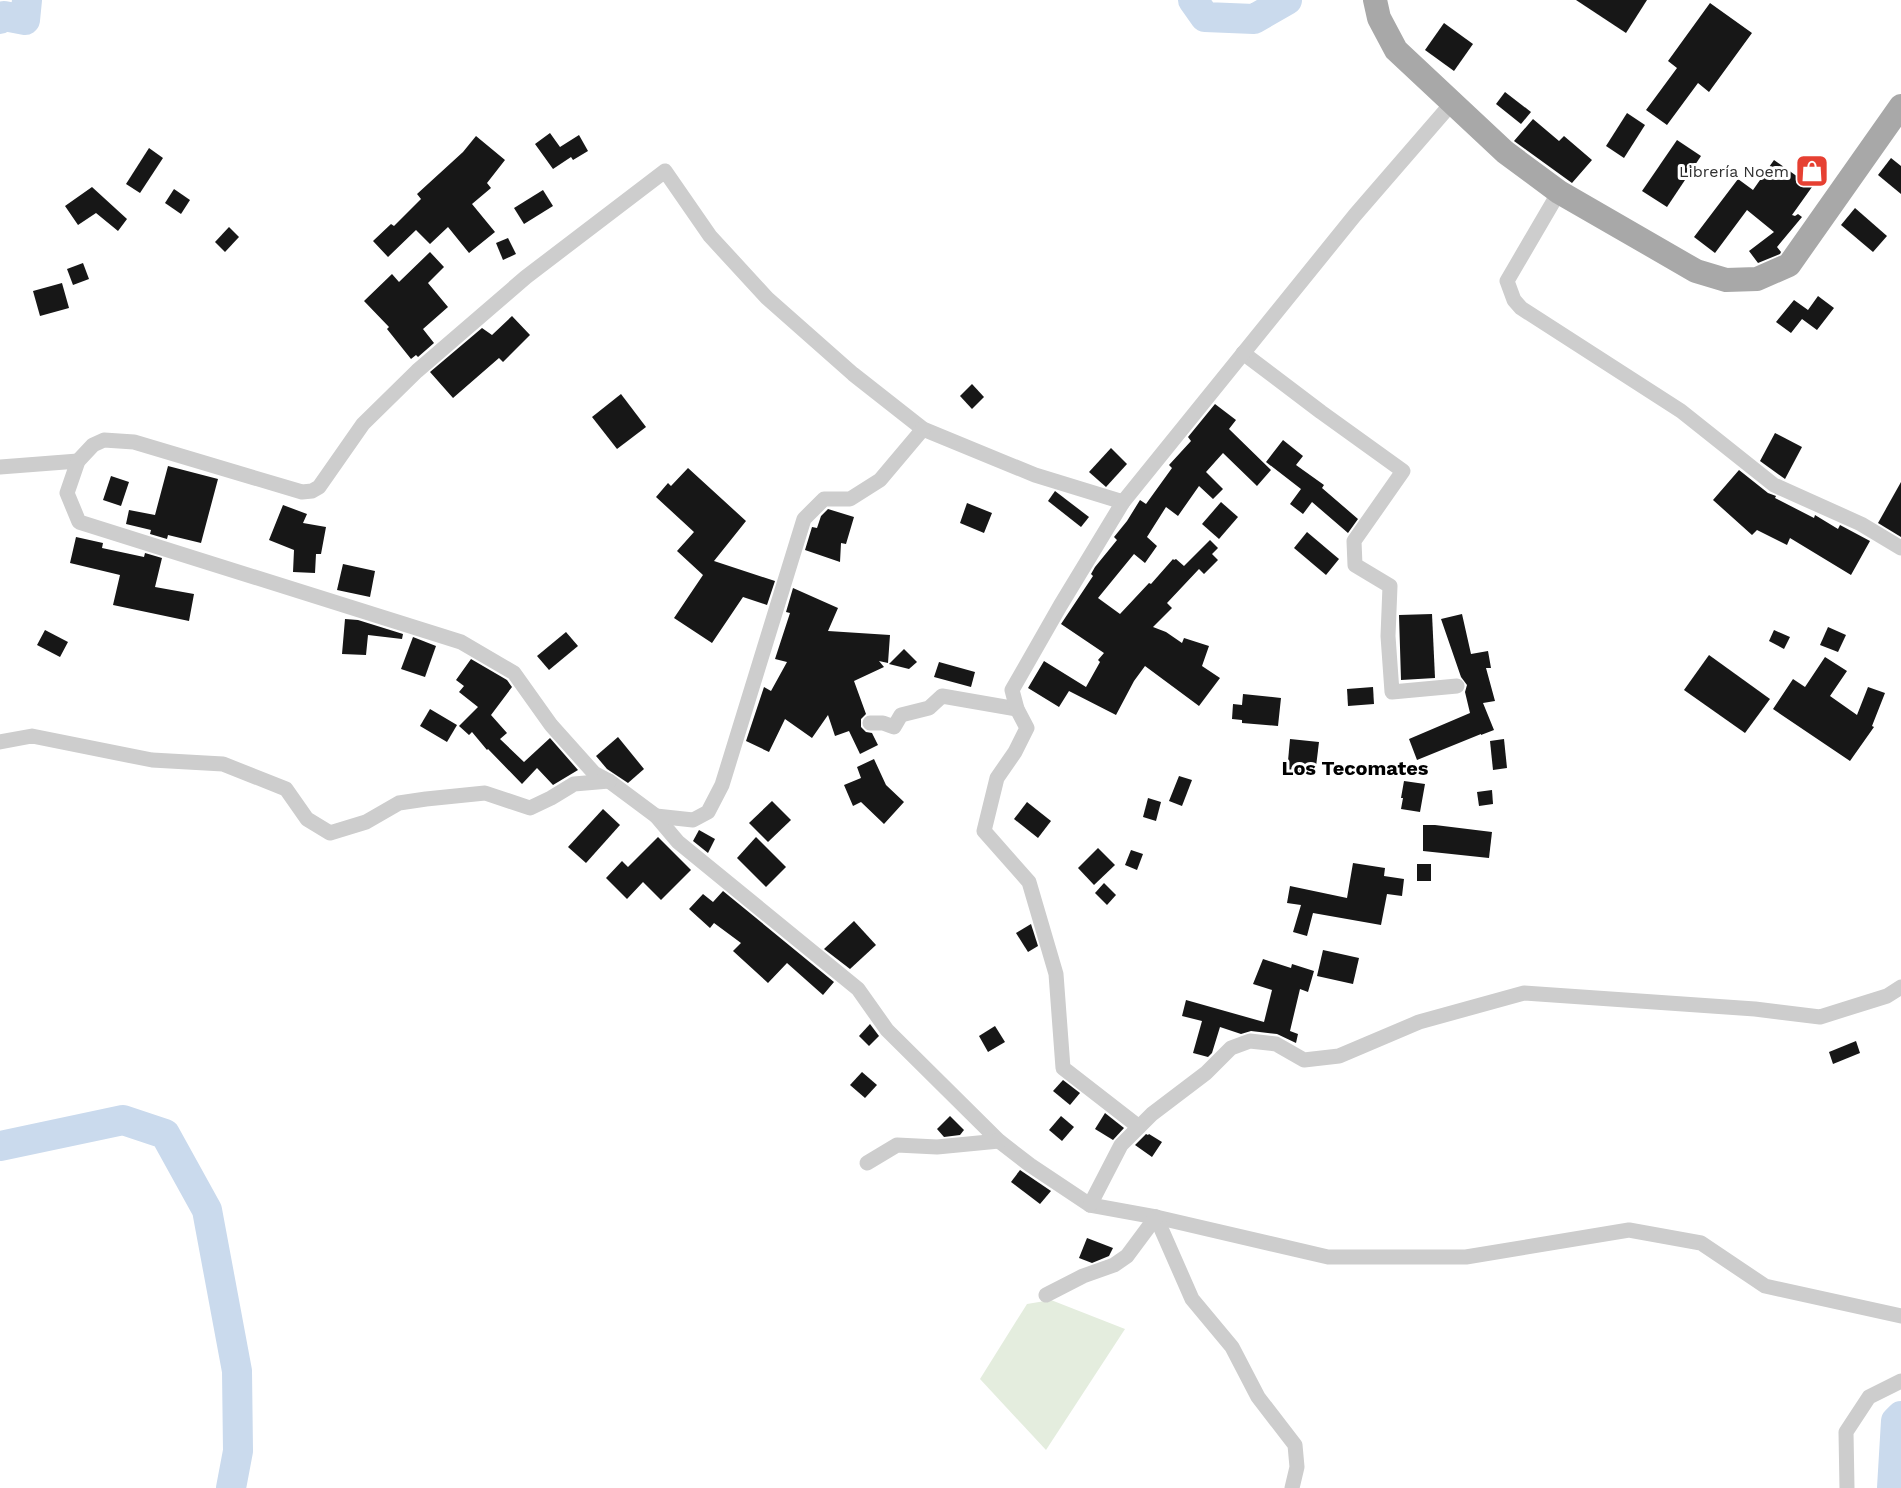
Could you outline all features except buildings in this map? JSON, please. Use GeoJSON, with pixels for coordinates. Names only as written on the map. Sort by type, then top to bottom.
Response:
{"type":"FeatureCollection","features":[{"type":"Feature","properties":{"kind":"main road"},"geometry":{"type":"LineString","coordinates":[[1375,0],[1379,18],[1395,50],[1505,152],[1559,192],[1696,271],[1726,280],[1757,279],[1789,265],[1901,106]]}},
{"type":"Feature","properties":{"kind":"street"},"geometry":{"type":"LineString","coordinates":[[1139,1127],[1063,1068],[1056,974],[1029,882],[984,831],[997,778],[1015,752],[1027,728],[1017,709],[1012,690],[1123,502],[1355,215],[1452,103]]}},
{"type":"Feature","properties":{"kind":"street"},"geometry":{"type":"LineString","coordinates":[[1123,502],[1035,475],[923,429],[853,374],[767,298],[710,236],[664,171],[526,277],[417,371],[363,424],[319,487],[312,491],[302,492],[134,442],[104,440],[93,445],[78,461],[67,494],[79,522],[461,642],[514,672],[551,725],[594,773],[609,781],[656,816],[678,842],[858,989],[886,1030],[999,1141],[1090,1205],[1156,1217],[1328,1257],[1466,1257],[1629,1230],[1701,1243],[1765,1286],[1901,1316]]}},
{"type":"Feature","properties":{"kind":"street"},"geometry":{"type":"LineString","coordinates":[[1559,192],[1508,281],[1514,300],[1521,308],[1681,411],[1774,485],[1861,524],[1901,548]]}},
{"type":"Feature","properties":{"kind":"street"},"geometry":{"type":"LineString","coordinates":[[1243,353],[1403,471],[1354,541],[1355,565],[1390,586],[1388,636],[1392,692],[1457,686]]}},
{"type":"Feature","properties":{"kind":"street"},"geometry":{"type":"LineString","coordinates":[[656,816],[693,820],[708,812],[722,785],[804,519],[824,499],[850,499],[880,480],[923,429]]}},
{"type":"Feature","properties":{"kind":"street"},"geometry":{"type":"LineString","coordinates":[[0,467],[78,461]]}},
{"type":"Feature","properties":{"kind":"street"},"geometry":{"type":"LineString","coordinates":[[870,723],[883,723],[894,727],[902,715],[929,708],[942,696],[1017,709]]}},
{"type":"Feature","properties":{"kind":"street"},"geometry":{"type":"LineString","coordinates":[[0,742],[32,736],[152,760],[223,764],[286,789],[307,819],[330,833],[366,822],[399,803],[485,793],[530,808],[574,784],[609,781]]}},
{"type":"Feature","properties":{"kind":"street"},"geometry":{"type":"LineString","coordinates":[[1090,1205],[1120,1145],[1152,1114],[1206,1073],[1231,1048],[1250,1041],[1276,1044],[1304,1060],[1339,1056],[1419,1022],[1524,993],[1755,1009],[1820,1017],[1887,996],[1901,987]]}},
{"type":"Feature","properties":{"kind":"street"},"geometry":{"type":"LineString","coordinates":[[867,1163],[897,1145],[937,1147],[999,1141]]}},
{"type":"Feature","properties":{"kind":"street"},"geometry":{"type":"LineString","coordinates":[[1046,1295],[1083,1276],[1114,1265],[1127,1256],[1156,1217]]}},
{"type":"Feature","properties":{"kind":"street"},"geometry":{"type":"LineString","coordinates":[[1156,1217],[1192,1299],[1232,1347],[1258,1397],[1295,1445],[1297,1467],[1292,1488]]}},
{"type":"Feature","properties":{"kind":"street"},"geometry":{"type":"LineString","coordinates":[[1847,1488],[1846,1432],[1869,1397],[1901,1381]]}},
{"type":"Feature","properties":{"kind":"green space"},"geometry":{"type":"Polygon","coordinates":[[[1051,1300],[1125,1329],[1046,1450],[980,1379],[1027,1304],[1051,1300]]]}},
{"type":"Feature","properties":{"kind":"waterway"},"geometry":{"type":"LineString","coordinates":[[0,19],[4,16],[25,20],[27,0]]}},
{"type":"Feature","properties":{"kind":"waterway"},"geometry":{"type":"LineString","coordinates":[[1193,0],[1205,17],[1254,19],[1287,0]]}},
{"type":"Feature","properties":{"kind":"waterway"},"geometry":{"type":"LineString","coordinates":[[0,1146],[123,1120],[165,1134],[207,1210],[237,1371],[238,1451],[231,1488]]}},
{"type":"Feature","properties":{"kind":"waterway"},"geometry":{"type":"LineString","coordinates":[[1892,1488],[1896,1421],[1901,1416]]}},
{"type":"Feature","properties":{"kind":"place","name":"Librería Noem"},"geometry":{"type":"Point","coordinates":[1812,171]}},
{"type":"Feature","properties":{"kind":"district","name":"Los Tecomates"},"geometry":{"type":"Point","coordinates":[1355,768]}}]}
